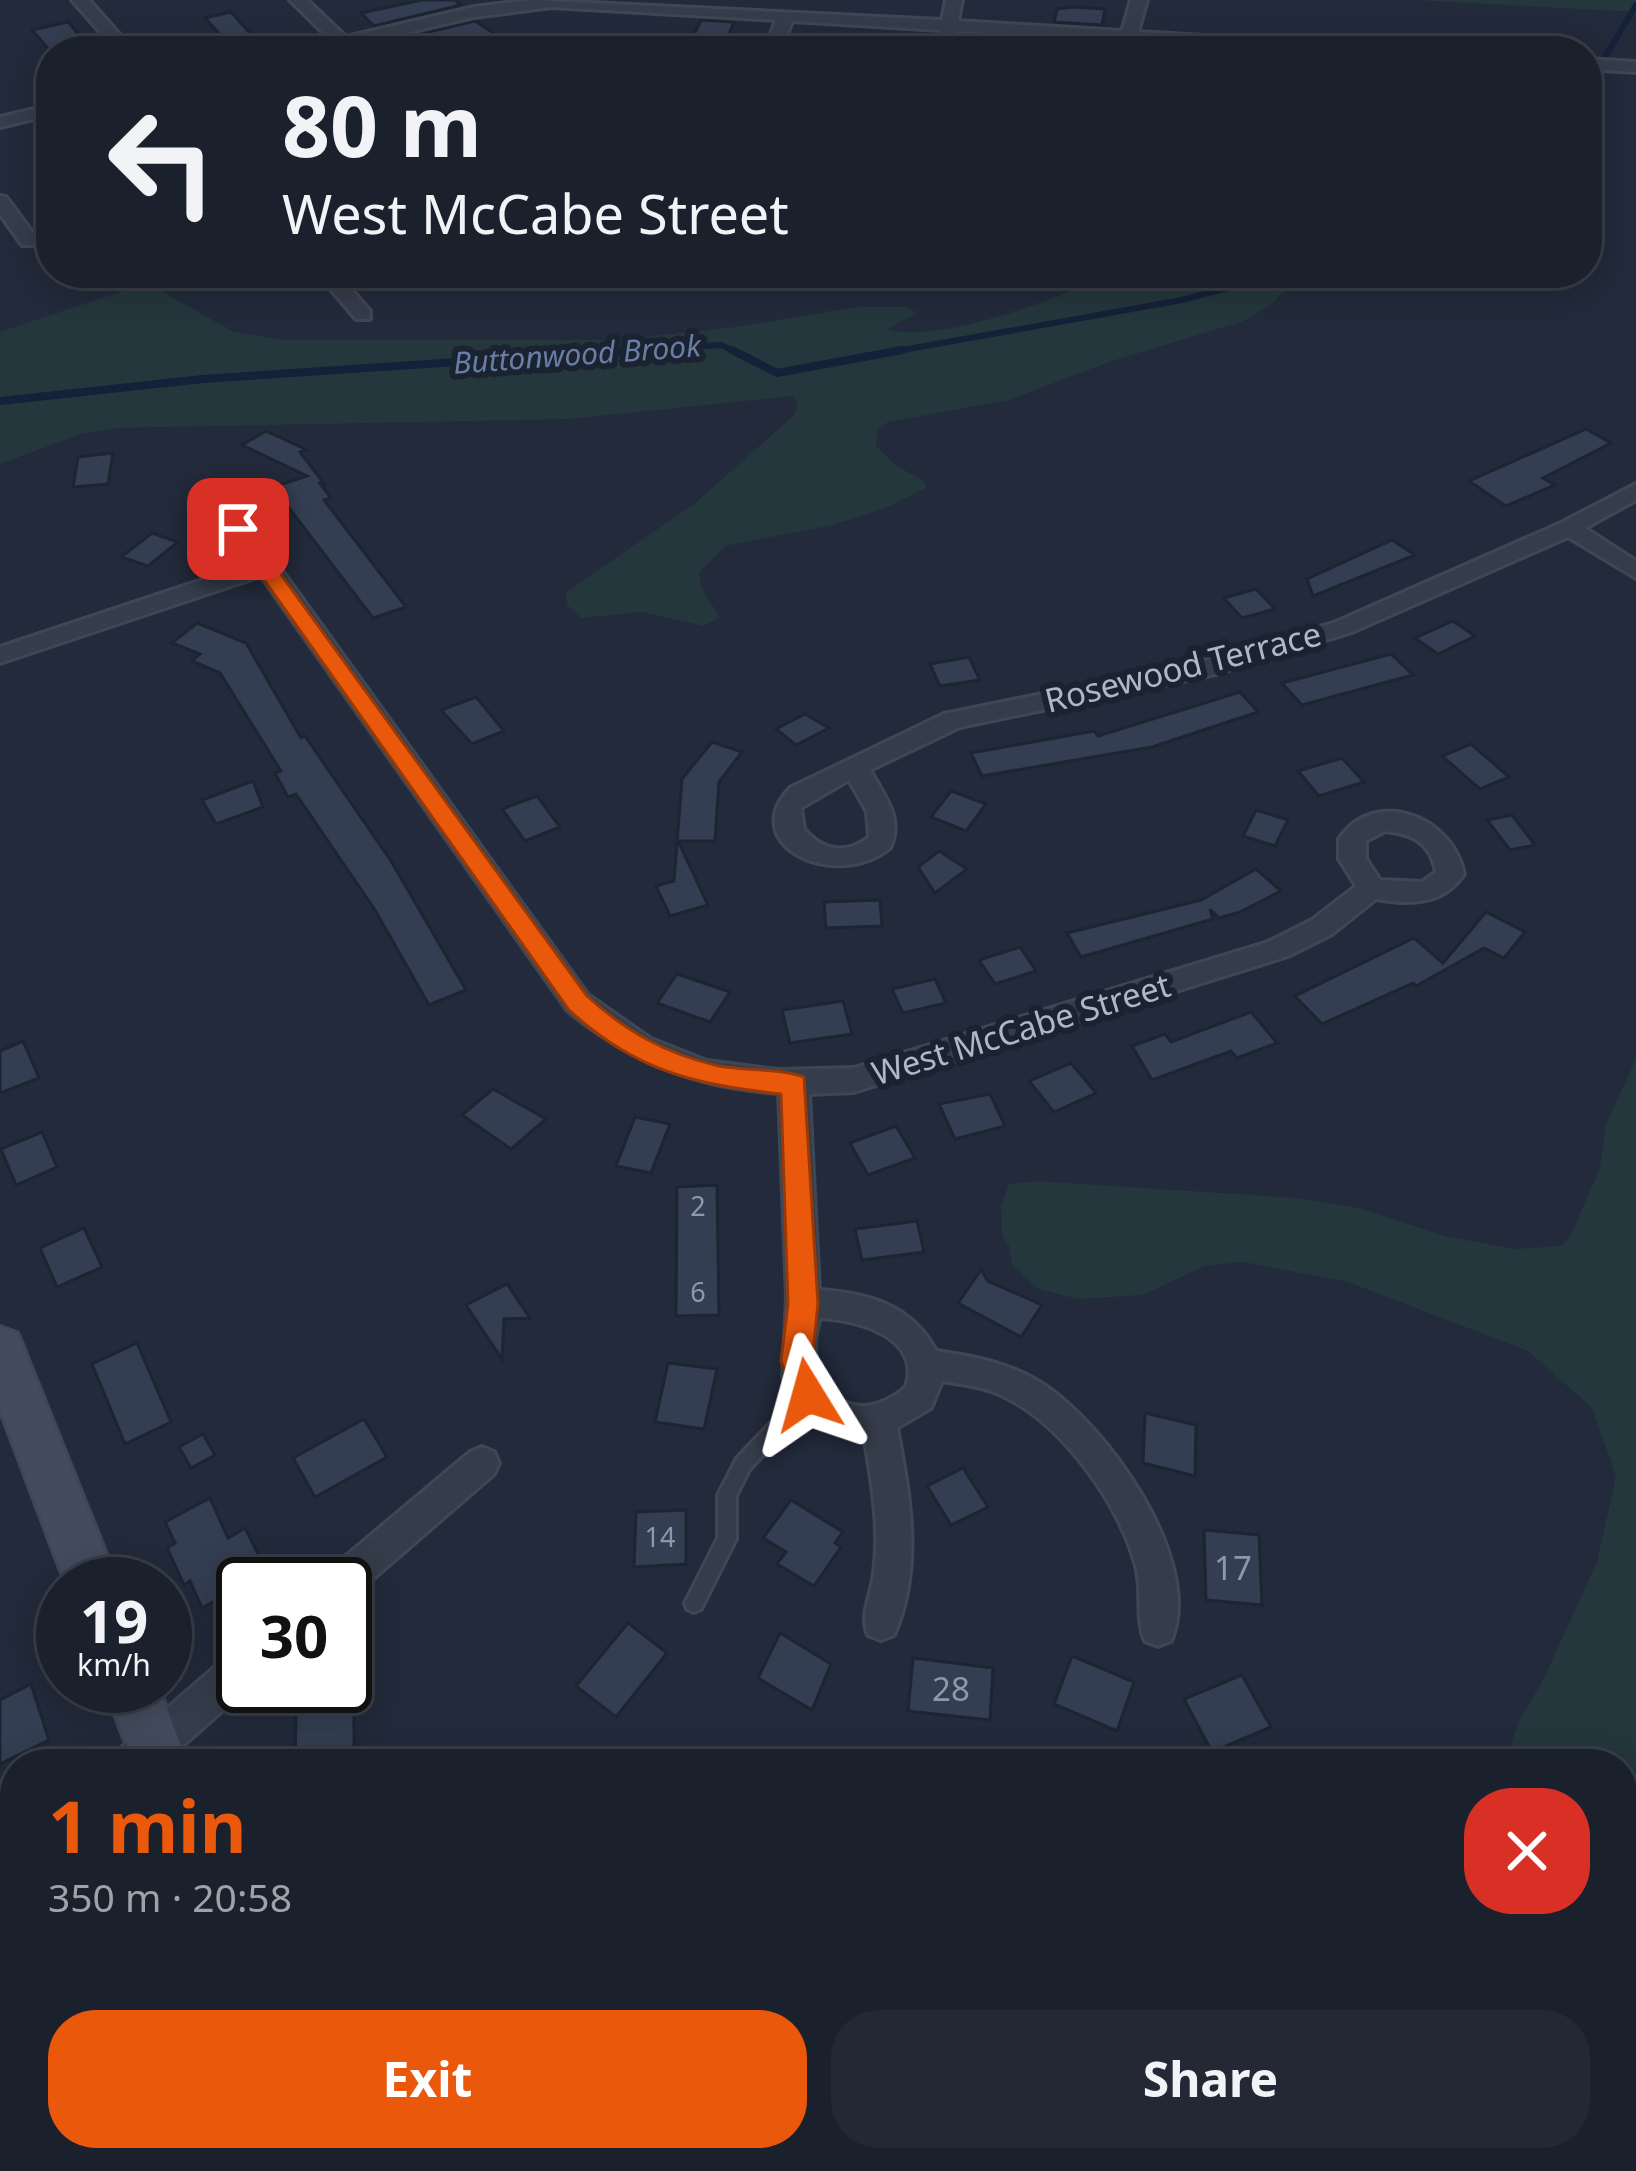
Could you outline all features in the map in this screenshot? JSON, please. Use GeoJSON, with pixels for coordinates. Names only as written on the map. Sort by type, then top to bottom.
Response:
{"type":"FeatureCollection","features":[{"type":"Feature","properties":{"kind":"street"},"geometry":{"type":"LineString","coordinates":[[80,0],[112,36]]}},
{"type":"Feature","properties":{"kind":"street"},"geometry":{"type":"LineString","coordinates":[[298,0],[335,36]]}},
{"type":"Feature","properties":{"kind":"street"},"geometry":{"type":"LineString","coordinates":[[948,36],[954,0]]}},
{"type":"Feature","properties":{"kind":"street"},"geometry":{"type":"LineString","coordinates":[[388,36],[494,8],[599,2],[1130,36],[1139,0]]}},
{"type":"Feature","properties":{"kind":"street"},"geometry":{"type":"LineString","coordinates":[[778,36],[786,15]]}},
{"type":"Feature","properties":{"kind":"street"},"geometry":{"type":"LineString","coordinates":[[1602,65],[1636,67]]}},
{"type":"Feature","properties":{"kind":"street"},"geometry":{"type":"LineString","coordinates":[[0,122],[36,114]]}},
{"type":"Feature","properties":{"kind":"street"},"geometry":{"type":"LineString","coordinates":[[0,201],[29,241]]}},
{"type":"Feature","properties":{"kind":"street"},"geometry":{"type":"LineString","coordinates":[[340,288],[363,315]]}},
{"type":"Feature","properties":{"kind":"street","name":"West McCabe Street"},"geometry":{"type":"LineString","coordinates":[[213,491],[578,1003],[615,1036],[654,1057],[720,1076],[794,1084],[854,1080],[1278,949],[1322,927],[1370,888]]}},
{"type":"Feature","properties":{"kind":"street","name":"Rosewood Terrace"},"geometry":{"type":"LineString","coordinates":[[855,767],[953,720],[1141,684],[1288,646],[1407,602],[1569,528],[1636,491]]}},
{"type":"Feature","properties":{"kind":"street"},"geometry":{"type":"LineString","coordinates":[[1569,528],[1636,571]]}},
{"type":"Feature","properties":{"kind":"street"},"geometry":{"type":"LineString","coordinates":[[0,655],[263,567]]}},
{"type":"Feature","properties":{"kind":"street"},"geometry":{"type":"LineString","coordinates":[[794,1084],[803,1304],[796,1361],[808,1395],[845,1419],[878,1420],[916,1399],[926,1384],[925,1364],[910,1339],[887,1319],[843,1304],[803,1304]]}},
{"type":"Feature","properties":{"kind":"street"},"geometry":{"type":"LineString","coordinates":[[0,1347],[82,1557]]}},
{"type":"Feature","properties":{"kind":"street"},"geometry":{"type":"LineString","coordinates":[[925,1364],[1010,1382],[1038,1398],[1071,1431],[1116,1486],[1138,1524],[1156,1573],[1158,1628]]}},
{"type":"Feature","properties":{"kind":"street"},"geometry":{"type":"LineString","coordinates":[[878,1420],[892,1491],[896,1556],[893,1589],[881,1622]]}},
{"type":"Feature","properties":{"kind":"street"},"geometry":{"type":"LineString","coordinates":[[372,1557],[482,1463]]}},
{"type":"Feature","properties":{"kind":"street"},"geometry":{"type":"LineString","coordinates":[[157,1749],[216,1693]]}},
{"type":"Feature","properties":{"kind":"street"},"geometry":{"type":"LineString","coordinates":[[138,1713],[147,1749]]}},
{"type":"Feature","properties":{"kind":"lane"},"geometry":{"type":"LineString","coordinates":[[694,1603],[727,1538],[727,1495],[743,1464],[808,1395]]}},
{"type":"Feature","properties":{"kind":"green space"},"geometry":{"type":"Polygon","coordinates":[[[1414,0],[1636,0],[1636,12],[1414,0]]]}},
{"type":"Feature","properties":{"kind":"green space"},"geometry":{"type":"Polygon","coordinates":[[[1078,288],[1288,288],[1244,321],[1112,361],[1009,400],[888,422],[878,430],[876,446],[895,465],[924,481],[926,488],[886,508],[833,525],[725,546],[699,573],[702,589],[720,617],[704,626],[641,612],[581,618],[567,605],[566,592],[694,504],[793,416],[798,405],[794,396],[569,419],[117,428],[81,434],[0,464],[0,332],[126,290],[161,291],[234,332],[285,340],[615,340],[860,307],[905,307],[917,313],[887,329],[934,331],[998,317],[1078,288]]]}},
{"type":"Feature","properties":{"kind":"green space"},"geometry":{"type":"Polygon","coordinates":[[[1636,1059],[1636,1749],[1509,1749],[1597,1562],[1616,1476],[1592,1408],[1528,1351],[1348,1282],[1243,1262],[1204,1266],[1143,1295],[1078,1299],[1038,1289],[1012,1264],[1009,1245],[1002,1237],[1001,1206],[1009,1184],[1036,1181],[1297,1198],[1359,1208],[1445,1236],[1515,1249],[1560,1246],[1569,1239],[1600,1168],[1606,1124],[1636,1059]]]}},
{"type":"Feature","properties":{"kind":"building"},"geometry":{"type":"Polygon","coordinates":[[[422,0],[455,0],[461,5],[374,26],[361,13],[422,0]]]}},
{"type":"Feature","properties":{"kind":"building"},"geometry":{"type":"Polygon","coordinates":[[[1057,9],[1105,9],[1102,25],[1054,22],[1057,9]]]}},
{"type":"Feature","properties":{"kind":"building"},"geometry":{"type":"Polygon","coordinates":[[[231,12],[252,36],[222,36],[205,18],[231,12]]]}},
{"type":"Feature","properties":{"kind":"building"},"geometry":{"type":"Polygon","coordinates":[[[701,20],[734,22],[728,36],[693,36],[701,20]]]}},
{"type":"Feature","properties":{"kind":"building"},"geometry":{"type":"Polygon","coordinates":[[[475,21],[498,36],[411,36],[475,21]]]}},
{"type":"Feature","properties":{"kind":"building"},"geometry":{"type":"Polygon","coordinates":[[[68,22],[80,36],[37,36],[32,30],[68,22]]]}},
{"type":"Feature","properties":{"kind":"building"},"geometry":{"type":"Polygon","coordinates":[[[1586,429],[1611,443],[1543,478],[1555,485],[1506,506],[1469,481],[1586,429]]]}},
{"type":"Feature","properties":{"kind":"building"},"geometry":{"type":"Polygon","coordinates":[[[266,431],[307,450],[300,452],[331,498],[324,500],[406,607],[373,618],[279,495],[285,493],[279,485],[307,476],[242,445],[266,431]]]}},
{"type":"Feature","properties":{"kind":"building"},"geometry":{"type":"Polygon","coordinates":[[[113,453],[108,484],[73,487],[78,457],[113,453]]]}},
{"type":"Feature","properties":{"kind":"building"},"geometry":{"type":"Polygon","coordinates":[[[152,533],[178,542],[148,566],[121,557],[152,533]]]}},
{"type":"Feature","properties":{"kind":"building"},"geometry":{"type":"Polygon","coordinates":[[[1392,540],[1415,555],[1313,596],[1307,579],[1392,540]]]}},
{"type":"Feature","properties":{"kind":"building"},"geometry":{"type":"Polygon","coordinates":[[[1256,589],[1275,609],[1242,618],[1224,598],[1256,589]]]}},
{"type":"Feature","properties":{"kind":"building"},"geometry":{"type":"Polygon","coordinates":[[[1453,621],[1475,636],[1438,654],[1415,638],[1453,621]]]}},
{"type":"Feature","properties":{"kind":"building"},"geometry":{"type":"Polygon","coordinates":[[[197,623],[246,643],[301,738],[305,736],[391,861],[466,990],[429,1005],[375,910],[296,794],[288,797],[275,773],[281,771],[220,673],[192,661],[200,654],[172,643],[197,623]]]}},
{"type":"Feature","properties":{"kind":"building"},"geometry":{"type":"Polygon","coordinates":[[[1391,654],[1413,675],[1302,705],[1282,683],[1391,654]]]}},
{"type":"Feature","properties":{"kind":"building"},"geometry":{"type":"Polygon","coordinates":[[[969,657],[980,680],[940,686],[930,664],[969,657]]]}},
{"type":"Feature","properties":{"kind":"building"},"geometry":{"type":"Polygon","coordinates":[[[1240,692],[1258,712],[1152,747],[982,776],[971,753],[1094,731],[1098,736],[1240,692]]]}},
{"type":"Feature","properties":{"kind":"building"},"geometry":{"type":"Polygon","coordinates":[[[476,697],[504,731],[472,744],[441,710],[476,697]]]}},
{"type":"Feature","properties":{"kind":"building"},"geometry":{"type":"Polygon","coordinates":[[[805,714],[829,728],[796,745],[776,729],[805,714]]]}},
{"type":"Feature","properties":{"kind":"building"},"geometry":{"type":"Polygon","coordinates":[[[712,742],[742,752],[719,782],[715,841],[678,841],[708,905],[670,916],[656,886],[674,881],[682,779],[712,742]]]}},
{"type":"Feature","properties":{"kind":"building"},"geometry":{"type":"Polygon","coordinates":[[[1471,744],[1509,777],[1480,789],[1442,756],[1471,744]]]}},
{"type":"Feature","properties":{"kind":"building"},"geometry":{"type":"Polygon","coordinates":[[[1342,758],[1364,782],[1319,796],[1298,771],[1342,758]]]}},
{"type":"Feature","properties":{"kind":"building"},"geometry":{"type":"Polygon","coordinates":[[[253,781],[263,807],[216,824],[202,800],[253,781]]]}},
{"type":"Feature","properties":{"kind":"building"},"geometry":{"type":"Polygon","coordinates":[[[951,791],[986,804],[966,831],[931,817],[951,791]]]}},
{"type":"Feature","properties":{"kind":"building"},"geometry":{"type":"Polygon","coordinates":[[[537,796],[560,827],[525,841],[502,809],[537,796]]]}},
{"type":"Feature","properties":{"kind":"building"},"geometry":{"type":"Polygon","coordinates":[[[1256,810],[1288,820],[1275,846],[1243,836],[1256,810]]]}},
{"type":"Feature","properties":{"kind":"building"},"geometry":{"type":"Polygon","coordinates":[[[1512,815],[1535,845],[1510,850],[1487,820],[1512,815]]]}},
{"type":"Feature","properties":{"kind":"building"},"geometry":{"type":"Polygon","coordinates":[[[939,851],[967,869],[935,893],[918,867],[939,851]]]}},
{"type":"Feature","properties":{"kind":"building"},"geometry":{"type":"Polygon","coordinates":[[[1256,869],[1281,891],[1240,912],[1219,918],[1210,909],[1213,919],[1081,957],[1067,933],[1201,900],[1256,869]]]}},
{"type":"Feature","properties":{"kind":"building"},"geometry":{"type":"Polygon","coordinates":[[[880,900],[882,926],[826,928],[824,902],[880,900]]]}},
{"type":"Feature","properties":{"kind":"building"},"geometry":{"type":"Polygon","coordinates":[[[1486,912],[1525,932],[1504,958],[1484,948],[1416,986],[1413,983],[1322,1024],[1295,996],[1414,938],[1443,963],[1486,912]]]}},
{"type":"Feature","properties":{"kind":"building"},"geometry":{"type":"Polygon","coordinates":[[[1020,947],[1036,971],[995,984],[979,960],[1020,947]]]}},
{"type":"Feature","properties":{"kind":"building"},"geometry":{"type":"Polygon","coordinates":[[[677,974],[730,992],[710,1022],[657,1003],[677,974]]]}},
{"type":"Feature","properties":{"kind":"building"},"geometry":{"type":"Polygon","coordinates":[[[935,979],[946,1003],[903,1013],[892,989],[935,979]]]}},
{"type":"Feature","properties":{"kind":"building"},"geometry":{"type":"Polygon","coordinates":[[[843,1001],[852,1034],[790,1043],[782,1010],[843,1001]]]}},
{"type":"Feature","properties":{"kind":"building"},"geometry":{"type":"Polygon","coordinates":[[[1251,1012],[1277,1043],[1237,1058],[1231,1051],[1152,1080],[1132,1046],[1165,1034],[1171,1042],[1251,1012]]]}},
{"type":"Feature","properties":{"kind":"building"},"geometry":{"type":"Polygon","coordinates":[[[23,1041],[39,1078],[0,1093],[0,1051],[23,1041]]]}},
{"type":"Feature","properties":{"kind":"building"},"geometry":{"type":"Polygon","coordinates":[[[1071,1063],[1096,1093],[1054,1112],[1029,1081],[1071,1063]]]}},
{"type":"Feature","properties":{"kind":"building"},"geometry":{"type":"Polygon","coordinates":[[[493,1089],[546,1119],[511,1149],[462,1115],[493,1089]]]}},
{"type":"Feature","properties":{"kind":"building"},"geometry":{"type":"Polygon","coordinates":[[[990,1094],[1005,1126],[955,1139],[939,1104],[990,1094]]]}},
{"type":"Feature","properties":{"kind":"building"},"geometry":{"type":"Polygon","coordinates":[[[635,1117],[670,1124],[651,1173],[616,1166],[635,1117]]]}},
{"type":"Feature","properties":{"kind":"building"},"geometry":{"type":"Polygon","coordinates":[[[896,1126],[915,1158],[868,1175],[850,1143],[896,1126]]]}},
{"type":"Feature","properties":{"kind":"building"},"geometry":{"type":"Polygon","coordinates":[[[42,1132],[57,1167],[16,1185],[1,1149],[42,1132]]]}},
{"type":"Feature","properties":{"kind":"building"},"geometry":{"type":"Polygon","coordinates":[[[717,1185],[719,1315],[676,1316],[677,1187],[717,1185]]]}},
{"type":"Feature","properties":{"kind":"building"},"geometry":{"type":"Polygon","coordinates":[[[917,1221],[924,1252],[862,1260],[855,1229],[917,1221]]]}},
{"type":"Feature","properties":{"kind":"building"},"geometry":{"type":"Polygon","coordinates":[[[84,1228],[102,1267],[57,1287],[40,1248],[84,1228]]]}},
{"type":"Feature","properties":{"kind":"building"},"geometry":{"type":"Polygon","coordinates":[[[981,1270],[988,1281],[1042,1305],[1021,1337],[958,1303],[981,1270]]]}},
{"type":"Feature","properties":{"kind":"building"},"geometry":{"type":"Polygon","coordinates":[[[507,1284],[530,1318],[504,1319],[502,1359],[466,1305],[507,1284]]]}},
{"type":"Feature","properties":{"kind":"building"},"geometry":{"type":"Polygon","coordinates":[[[137,1343],[171,1422],[125,1444],[92,1364],[137,1343]]]}},
{"type":"Feature","properties":{"kind":"building"},"geometry":{"type":"Polygon","coordinates":[[[668,1363],[717,1369],[704,1429],[655,1422],[668,1363]]]}},
{"type":"Feature","properties":{"kind":"building"},"geometry":{"type":"Polygon","coordinates":[[[1145,1413],[1196,1425],[1195,1476],[1143,1463],[1145,1413]]]}},
{"type":"Feature","properties":{"kind":"building"},"geometry":{"type":"Polygon","coordinates":[[[364,1419],[387,1457],[315,1497],[293,1458],[364,1419]]]}},
{"type":"Feature","properties":{"kind":"building"},"geometry":{"type":"Polygon","coordinates":[[[203,1434],[215,1455],[191,1468],[179,1447],[203,1434]]]}},
{"type":"Feature","properties":{"kind":"building"},"geometry":{"type":"Polygon","coordinates":[[[963,1468],[988,1507],[951,1525],[927,1486],[963,1468]]]}},
{"type":"Feature","properties":{"kind":"building"},"geometry":{"type":"Polygon","coordinates":[[[210,1498],[228,1538],[245,1528],[260,1557],[216,1557],[216,1600],[202,1608],[192,1586],[192,1557],[171,1557],[167,1548],[175,1543],[165,1522],[210,1498]]]}},
{"type":"Feature","properties":{"kind":"building"},"geometry":{"type":"Polygon","coordinates":[[[791,1500],[843,1532],[835,1543],[841,1547],[814,1586],[777,1564],[786,1552],[763,1538],[791,1500]]]}},
{"type":"Feature","properties":{"kind":"building"},"geometry":{"type":"Polygon","coordinates":[[[686,1510],[686,1564],[634,1567],[636,1512],[686,1510]]]}},
{"type":"Feature","properties":{"kind":"building"},"geometry":{"type":"Polygon","coordinates":[[[1204,1530],[1259,1535],[1262,1605],[1206,1600],[1204,1530]]]}},
{"type":"Feature","properties":{"kind":"building"},"geometry":{"type":"Polygon","coordinates":[[[628,1623],[667,1653],[616,1717],[576,1686],[628,1623]]]}},
{"type":"Feature","properties":{"kind":"building"},"geometry":{"type":"Polygon","coordinates":[[[780,1633],[831,1664],[812,1710],[758,1678],[780,1633]]]}},
{"type":"Feature","properties":{"kind":"building"},"geometry":{"type":"Polygon","coordinates":[[[1072,1656],[1134,1682],[1117,1731],[1054,1704],[1072,1656]]]}},
{"type":"Feature","properties":{"kind":"building"},"geometry":{"type":"Polygon","coordinates":[[[913,1658],[993,1668],[990,1720],[908,1711],[913,1658]]]}},
{"type":"Feature","properties":{"kind":"building"},"geometry":{"type":"Polygon","coordinates":[[[1242,1675],[1271,1727],[1210,1749],[1184,1699],[1242,1675]]]}},
{"type":"Feature","properties":{"kind":"building"},"geometry":{"type":"Polygon","coordinates":[[[31,1684],[36,1713],[40,1713],[49,1740],[31,1749],[0,1749],[0,1700],[31,1684]]]}},
{"type":"Feature","properties":{"kind":"building"},"geometry":{"type":"Polygon","coordinates":[[[296,1713],[354,1713],[354,1749],[295,1749],[296,1713]]]}},
{"type":"Feature","properties":{"kind":"waterway","name":"Buttonwood Brook"},"geometry":{"type":"LineString","coordinates":[[1605,57],[1636,5]]}},
{"type":"Feature","properties":{"kind":"waterway","name":"Buttonwood Brook"},"geometry":{"type":"LineString","coordinates":[[886,353],[1227,288]]}},
{"type":"Feature","properties":{"kind":"waterway","name":"Buttonwood Brook"},"geometry":{"type":"LineString","coordinates":[[608,352],[721,345],[736,352]]}},
{"type":"Feature","properties":{"kind":"waterway","name":"Buttonwood Brook"},"geometry":{"type":"LineString","coordinates":[[608,352],[639,350]]}},
{"type":"Feature","properties":{"kind":"waterway","name":"Buttonwood Brook"},"geometry":{"type":"LineString","coordinates":[[732,350],[736,352]]}},
{"type":"Feature","properties":{"kind":"waterway","name":"Buttonwood Brook"},"geometry":{"type":"LineString","coordinates":[[736,352],[777,373],[902,350]]}},
{"type":"Feature","properties":{"kind":"waterway","name":"Buttonwood Brook"},"geometry":{"type":"LineString","coordinates":[[0,401],[203,379],[608,352]]}},
{"type":"Feature","properties":{"kind":"waterway","name":"Buttonwood Brook"},"geometry":{"type":"LineString","coordinates":[[593,353],[608,352]]}},
{"type":"Feature","properties":{"kind":"route"},"geometry":{"type":"LineString","coordinates":[[238,529],[578,1003],[615,1036],[654,1057],[720,1076],[794,1084],[803,1304],[796,1361],[808,1395]]}}]}
